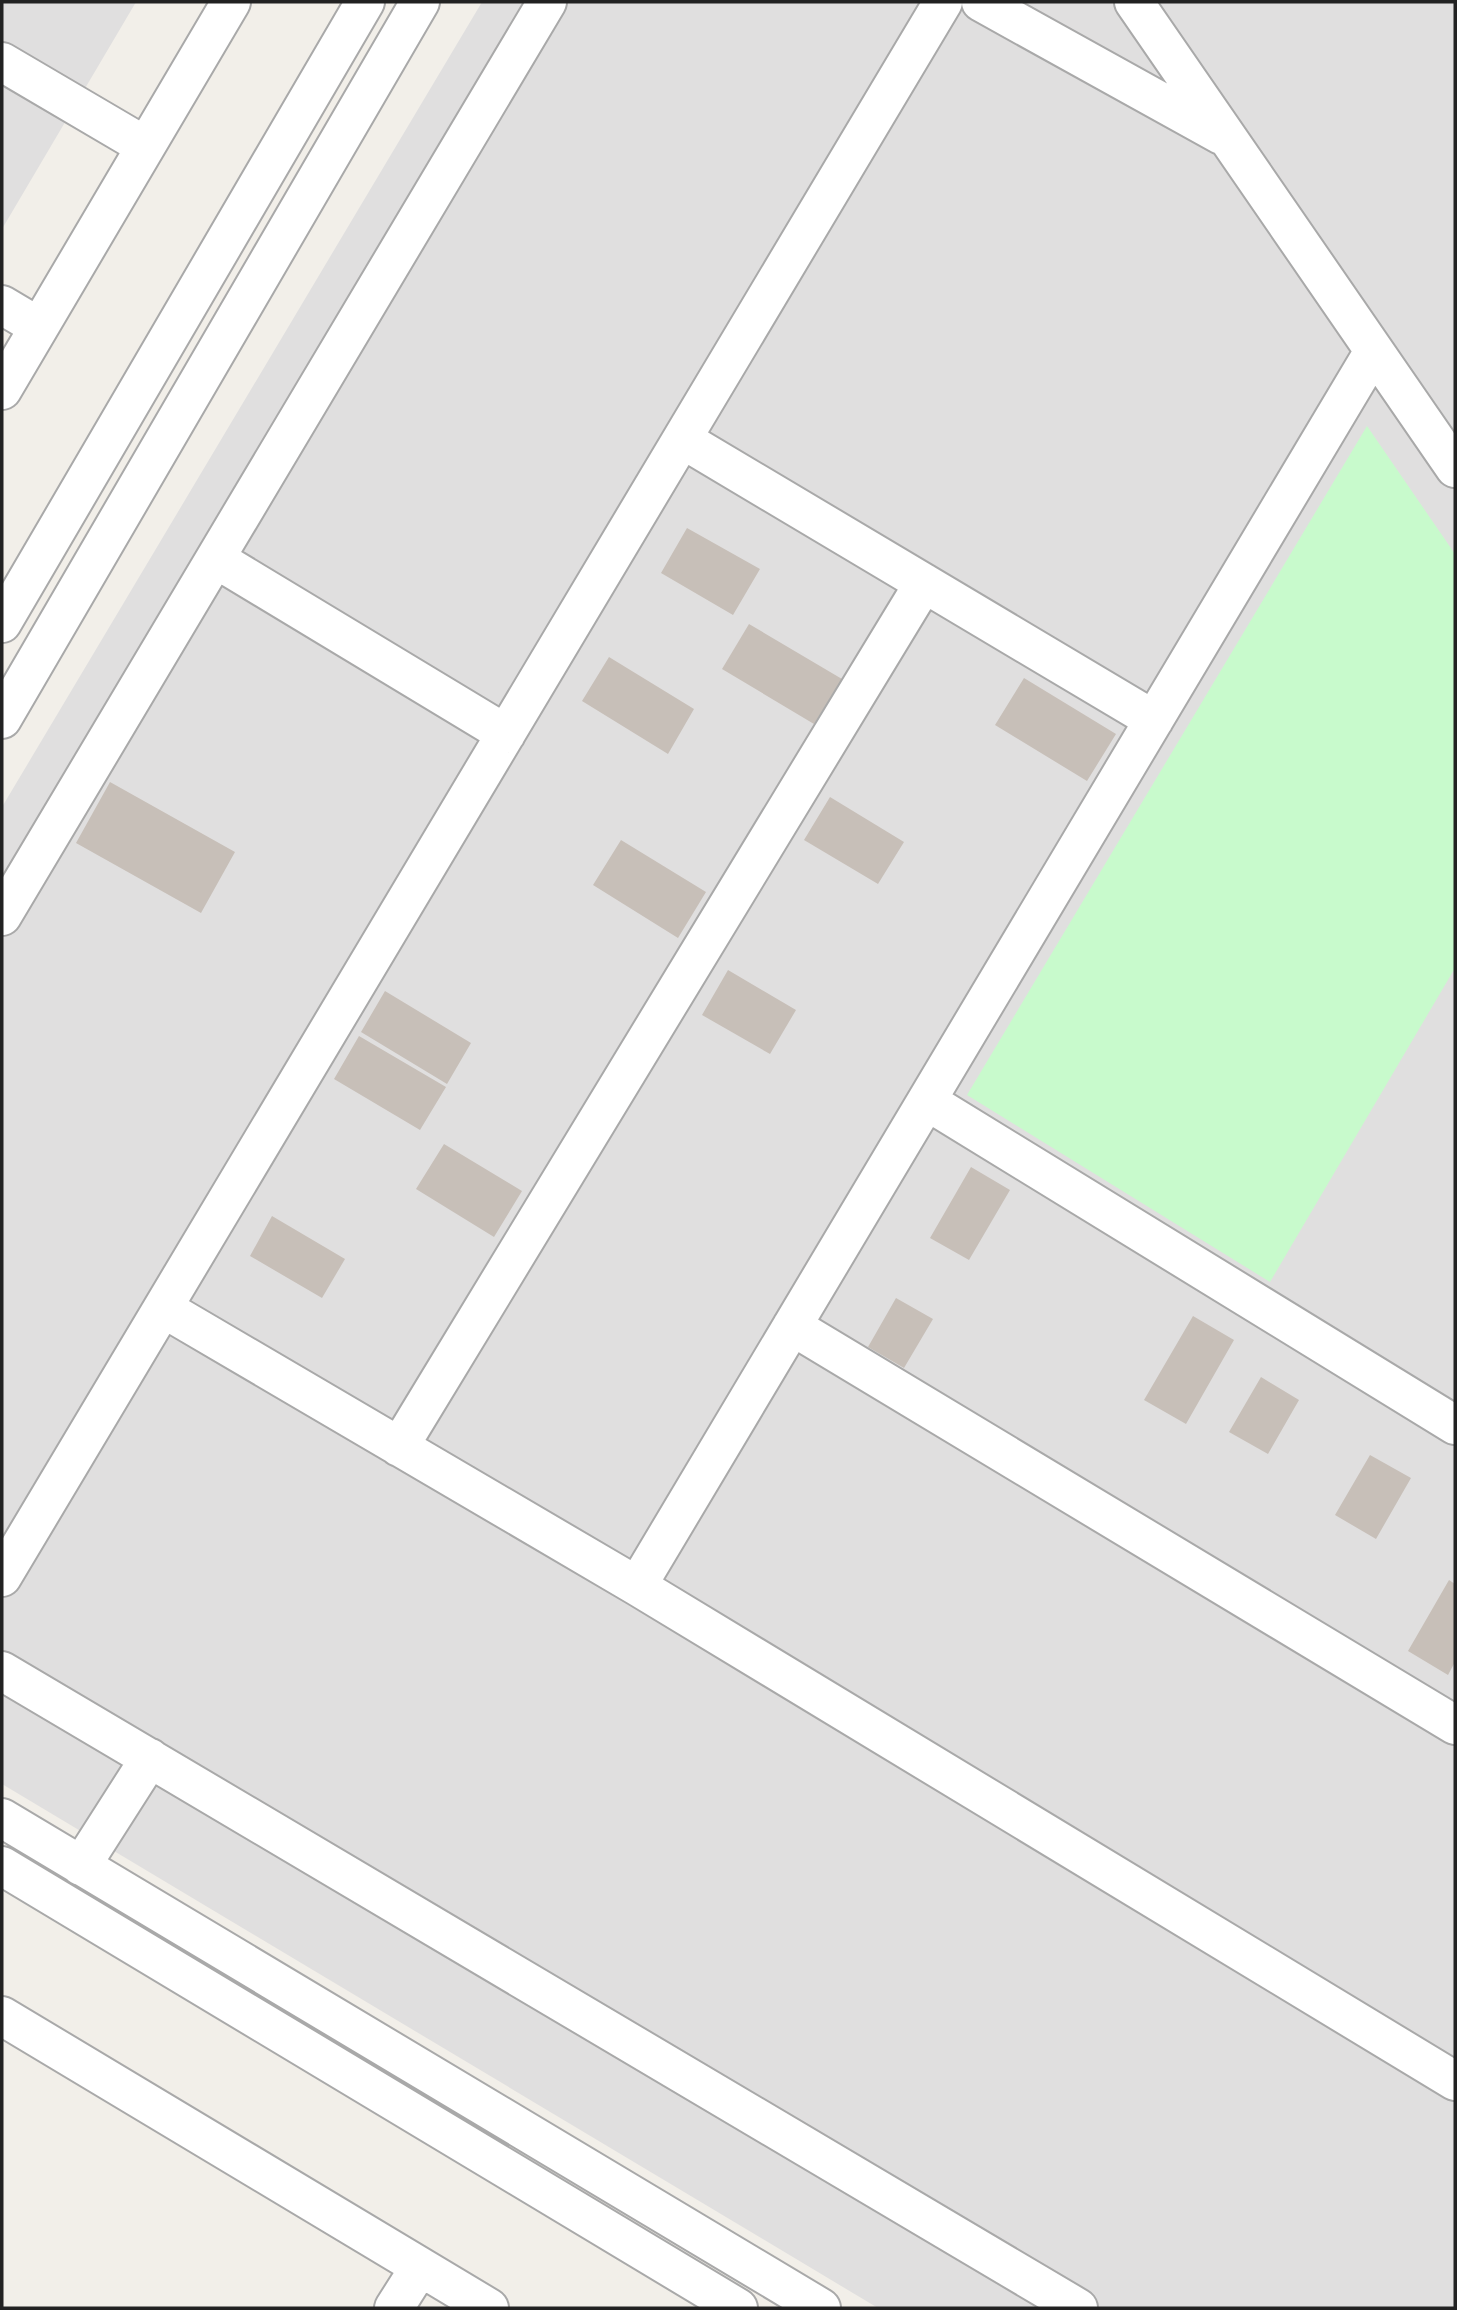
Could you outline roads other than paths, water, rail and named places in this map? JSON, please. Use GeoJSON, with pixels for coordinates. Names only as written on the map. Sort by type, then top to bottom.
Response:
{"type":"FeatureCollection","features":[{"type":"Feature","properties":{"kind":"street"},"geometry":{"type":"LineString","coordinates":[[2,390],[230,2]]}},
{"type":"Feature","properties":{"kind":"street"},"geometry":{"type":"LineString","coordinates":[[2,623],[365,2]]}},
{"type":"Feature","properties":{"kind":"street"},"geometry":{"type":"LineString","coordinates":[[2,719],[420,2]]}},
{"type":"Feature","properties":{"kind":"street"},"geometry":{"type":"LineString","coordinates":[[2,916],[547,2]]}},
{"type":"Feature","properties":{"kind":"street"},"geometry":{"type":"LineString","coordinates":[[2,1577],[943,2]]}},
{"type":"Feature","properties":{"kind":"street"},"geometry":{"type":"LineString","coordinates":[[981,2],[1228,138]]}},
{"type":"Feature","properties":{"kind":"street"},"geometry":{"type":"LineString","coordinates":[[1134,2],[1455,468]]}},
{"type":"Feature","properties":{"kind":"street"},"geometry":{"type":"LineString","coordinates":[[2,62],[145,146]]}},
{"type":"Feature","properties":{"kind":"street"},"geometry":{"type":"LineString","coordinates":[[2,305],[39,327]]}},
{"type":"Feature","properties":{"kind":"street"},"geometry":{"type":"LineString","coordinates":[[637,1586],[1374,351]]}},
{"type":"Feature","properties":{"kind":"street"},"geometry":{"type":"LineString","coordinates":[[682,439],[1154,720]]}},
{"type":"Feature","properties":{"kind":"street"},"geometry":{"type":"LineString","coordinates":[[216,559],[506,734]]}},
{"type":"Feature","properties":{"kind":"street"},"geometry":{"type":"LineString","coordinates":[[399,1447],[924,583]]}},
{"type":"Feature","properties":{"kind":"street"},"geometry":{"type":"LineString","coordinates":[[927,1101],[1455,1425]]}},
{"type":"Feature","properties":{"kind":"street"},"geometry":{"type":"LineString","coordinates":[[163,1308],[637,1586],[1455,2081]]}},
{"type":"Feature","properties":{"kind":"street"},"geometry":{"type":"LineString","coordinates":[[792,1326],[1455,1725]]}},
{"type":"Feature","properties":{"kind":"street"},"geometry":{"type":"LineString","coordinates":[[2,1671],[1078,2308]]}},
{"type":"Feature","properties":{"kind":"street"},"geometry":{"type":"LineString","coordinates":[[81,1866],[150,1758]]}},
{"type":"Feature","properties":{"kind":"street"},"geometry":{"type":"LineString","coordinates":[[2,1818],[821,2308]]}},
{"type":"Feature","properties":{"kind":"street"},"geometry":{"type":"LineString","coordinates":[[2,1866],[738,2308]]}},
{"type":"Feature","properties":{"kind":"street"},"geometry":{"type":"LineString","coordinates":[[2,2016],[489,2308]]}},
{"type":"Feature","properties":{"kind":"street"},"geometry":{"type":"LineString","coordinates":[[394,2308],[420,2267]]}}]}
